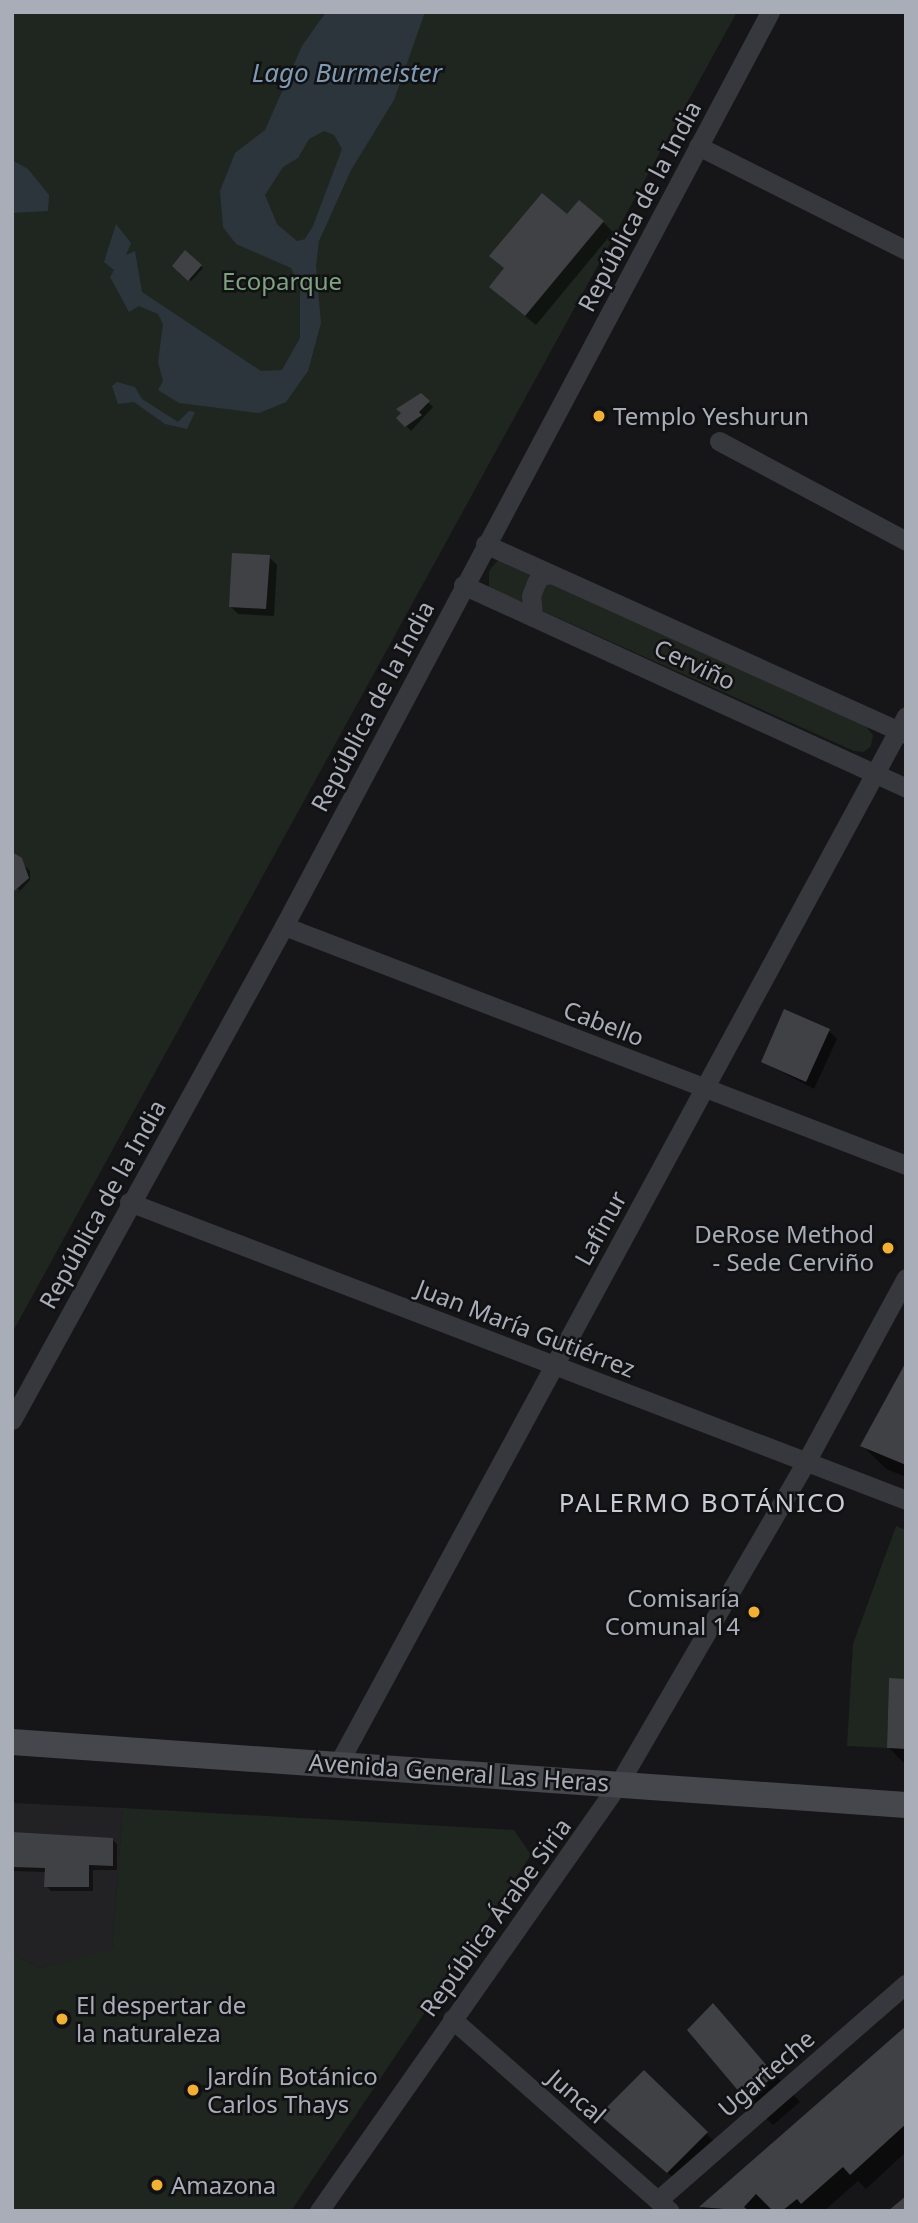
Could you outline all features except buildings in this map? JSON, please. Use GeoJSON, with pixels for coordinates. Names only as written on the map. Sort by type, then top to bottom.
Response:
{"type":"FeatureCollection","features":[{"type":"Feature","properties":{"kind":"main road","name":"Avenida General Las Heras"},"geometry":{"type":"LineString","coordinates":[[12,1742],[906,1805]]}},
{"type":"Feature","properties":{"kind":"street","name":"República de la India"},"geometry":{"type":"LineString","coordinates":[[12,1420],[129,1202],[284,926],[770,12]]}},
{"type":"Feature","properties":{"kind":"street"},"geometry":{"type":"LineString","coordinates":[[698,146],[906,250]]}},
{"type":"Feature","properties":{"kind":"street"},"geometry":{"type":"LineString","coordinates":[[719,441],[906,541]]}},
{"type":"Feature","properties":{"kind":"street","name":"Cerviño"},"geometry":{"type":"LineString","coordinates":[[485,544],[903,727]]}},
{"type":"Feature","properties":{"kind":"street"},"geometry":{"type":"LineString","coordinates":[[533,617],[531,596],[536,583],[540,576],[551,573]]}},
{"type":"Feature","properties":{"kind":"street","name":"Cerviño"},"geometry":{"type":"LineString","coordinates":[[463,585],[906,788]]}},
{"type":"Feature","properties":{"kind":"street","name":"Lafinur"},"geometry":{"type":"LineString","coordinates":[[338,1764],[553,1365],[903,727]]}},
{"type":"Feature","properties":{"kind":"street","name":"Cabello"},"geometry":{"type":"LineString","coordinates":[[284,926],[906,1165]]}},
{"type":"Feature","properties":{"kind":"street","name":"Juan María Gutiérrez"},"geometry":{"type":"LineString","coordinates":[[129,1202],[906,1500]]}},
{"type":"Feature","properties":{"kind":"street","name":"República Árabe Siria"},"geometry":{"type":"LineString","coordinates":[[319,2211],[619,1783],[807,1460],[906,1278]]}},
{"type":"Feature","properties":{"kind":"street","name":"Ugarteche"},"geometry":{"type":"LineString","coordinates":[[664,2205],[906,1984]]}},
{"type":"Feature","properties":{"kind":"street","name":"Juncal"},"geometry":{"type":"LineString","coordinates":[[452,2019],[664,2205]]}},
{"type":"Feature","properties":{"kind":"shaded area"},"geometry":{"type":"Polygon","coordinates":[[[12,1803],[123,1808],[112,1950],[40,1968],[12,1953],[12,1803]]]}},
{"type":"Feature","properties":{"kind":"green space","name":"Ecoparque"},"geometry":{"type":"Polygon","coordinates":[[[12,12],[737,12],[12,1333],[12,12]]]}},
{"type":"Feature","properties":{"kind":"green space"},"geometry":{"type":"Polygon","coordinates":[[[498,560],[865,725],[873,735],[871,746],[864,752],[854,751],[489,587],[489,571],[498,560]]]}},
{"type":"Feature","properties":{"kind":"green space"},"geometry":{"type":"Polygon","coordinates":[[[896,1526],[906,1530],[906,1679],[889,1679],[887,1748],[847,1746],[853,1644],[896,1526]]]}},
{"type":"Feature","properties":{"kind":"green space","name":"Jardín Botánico Carlos Thays"},"geometry":{"type":"Polygon","coordinates":[[[123,1808],[514,1830],[531,1855],[291,2211],[12,2211],[12,1953],[40,1968],[112,1949],[123,1808]]]}},
{"type":"Feature","properties":{"kind":"water","name":"Lago Burmeister"},"geometry":{"type":"Polygon","coordinates":[[[326,12],[425,12],[394,100],[351,170],[319,241],[316,266],[321,323],[308,371],[286,402],[259,413],[179,403],[158,390],[163,381],[158,362],[163,324],[158,314],[139,306],[129,312],[110,277],[114,270],[104,262],[116,224],[131,243],[126,255],[135,251],[142,292],[261,371],[282,370],[300,338],[300,287],[291,268],[236,244],[223,227],[220,191],[235,153],[265,130],[302,46],[326,12]],[[324,131],[309,139],[298,158],[283,167],[265,195],[277,224],[297,241],[305,239],[313,226],[342,149],[334,135],[324,131]]]}},
{"type":"Feature","properties":{"kind":"water"},"geometry":{"type":"Polygon","coordinates":[[[12,160],[28,169],[49,195],[48,211],[12,213],[12,160]]]}},
{"type":"Feature","properties":{"kind":"water"},"geometry":{"type":"Polygon","coordinates":[[[117,382],[135,387],[142,399],[178,422],[189,411],[195,412],[187,429],[165,424],[134,402],[118,404],[112,386],[117,382]]]}},
{"type":"Feature","properties":{"kind":"place","name":"Templo Yeshurun"},"geometry":{"type":"Point","coordinates":[599,416]}},
{"type":"Feature","properties":{"kind":"place","name":"DeRose Method - Sede Cerviño"},"geometry":{"type":"Point","coordinates":[888,1248]}},
{"type":"Feature","properties":{"kind":"place","name":"Comisaría Comunal 14"},"geometry":{"type":"Point","coordinates":[754,1612]}},
{"type":"Feature","properties":{"kind":"place","name":"El despertar de la naturaleza"},"geometry":{"type":"Point","coordinates":[62,2019]}},
{"type":"Feature","properties":{"kind":"place","name":"Jardín Botánico Carlos Thays"},"geometry":{"type":"Point","coordinates":[193,2090]}},
{"type":"Feature","properties":{"kind":"place","name":"Amazona"},"geometry":{"type":"Point","coordinates":[157,2185]}},
{"type":"Feature","properties":{"kind":"district","name":"PALERMO BOTÁNICO"},"geometry":{"type":"Point","coordinates":[703,1503]}}]}
